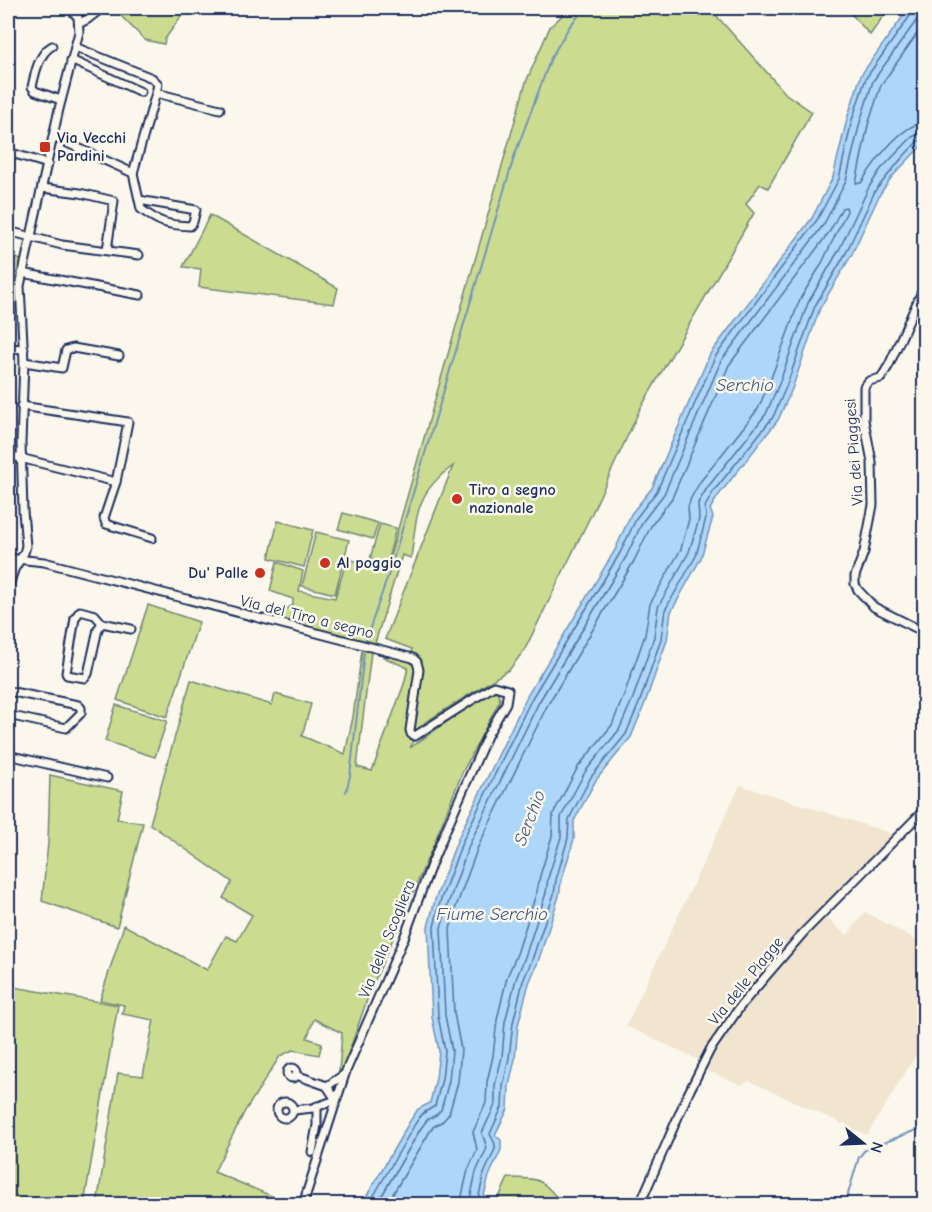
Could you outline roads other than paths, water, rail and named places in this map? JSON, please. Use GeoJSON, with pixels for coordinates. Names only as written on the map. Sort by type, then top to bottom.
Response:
{"type":"FeatureCollection","features":[{"type":"Feature","properties":{"kind":"street"},"geometry":{"type":"LineString","coordinates":[[8,589],[14,570],[26,546],[21,458],[24,362],[20,294],[22,273],[80,22],[78,16],[71,10],[62,8]]}},
{"type":"Feature","properties":{"kind":"street"},"geometry":{"type":"LineString","coordinates":[[80,22],[102,8]]}},
{"type":"Feature","properties":{"kind":"street"},"geometry":{"type":"LineString","coordinates":[[52,46],[42,56],[32,87],[35,91],[61,100]]}},
{"type":"Feature","properties":{"kind":"street"},"geometry":{"type":"LineString","coordinates":[[75,47],[152,78],[158,84],[133,173],[141,209],[156,221],[190,226],[193,222],[196,210],[140,200]]}},
{"type":"Feature","properties":{"kind":"street"},"geometry":{"type":"LineString","coordinates":[[70,60],[141,92]]}},
{"type":"Feature","properties":{"kind":"street"},"geometry":{"type":"LineString","coordinates":[[156,93],[220,109]]}},
{"type":"Feature","properties":{"kind":"street"},"geometry":{"type":"LineString","coordinates":[[54,137],[133,173]]}},
{"type":"Feature","properties":{"kind":"street"},"geometry":{"type":"LineString","coordinates":[[8,152],[48,164]]}},
{"type":"Feature","properties":{"kind":"street"},"geometry":{"type":"LineString","coordinates":[[42,188],[80,193],[114,201],[107,250]]}},
{"type":"Feature","properties":{"kind":"street"},"geometry":{"type":"LineString","coordinates":[[8,231],[30,238],[139,255]]}},
{"type":"Feature","properties":{"kind":"street"},"geometry":{"type":"LineString","coordinates":[[22,273],[140,295]]}},
{"type":"Feature","properties":{"kind":"street","name":"Via dei Piaggesi"},"geometry":{"type":"LineString","coordinates":[[924,287],[889,365],[881,378],[869,381],[864,387],[864,420],[872,462],[873,505],[864,552],[855,576],[858,590],[874,608],[924,632]]}},
{"type":"Feature","properties":{"kind":"street"},"geometry":{"type":"LineString","coordinates":[[8,348],[24,349]]}},
{"type":"Feature","properties":{"kind":"street"},"geometry":{"type":"LineString","coordinates":[[24,362],[62,368],[66,350],[73,348],[119,356]]}},
{"type":"Feature","properties":{"kind":"street"},"geometry":{"type":"LineString","coordinates":[[21,406],[128,422],[116,482],[104,518],[106,524],[152,538]]}},
{"type":"Feature","properties":{"kind":"street"},"geometry":{"type":"LineString","coordinates":[[8,455],[116,482]]}},
{"type":"Feature","properties":{"kind":"street","name":"Via del Tiro a segno"},"geometry":{"type":"LineString","coordinates":[[8,558],[44,562],[413,658],[419,670],[410,730],[415,736],[494,686],[508,690]]}},
{"type":"Feature","properties":{"kind":"street"},"geometry":{"type":"LineString","coordinates":[[102,623],[98,629],[88,674],[85,678],[67,675],[75,618],[78,613],[95,615],[102,623],[131,629]]}},
{"type":"Feature","properties":{"kind":"street","name":"Via della Scogliera"},"geometry":{"type":"LineString","coordinates":[[303,1204],[345,1074],[404,938],[461,794],[487,736],[506,703],[508,690]]}},
{"type":"Feature","properties":{"kind":"street"},"geometry":{"type":"LineString","coordinates":[[8,691],[78,705],[81,708],[81,713],[66,728],[8,715]]}},
{"type":"Feature","properties":{"kind":"street"},"geometry":{"type":"LineString","coordinates":[[8,755],[107,778]]}},
{"type":"Feature","properties":{"kind":"street","name":"Via delle Piagge"},"geometry":{"type":"LineString","coordinates":[[640,1204],[688,1094],[710,1050],[742,1004],[804,932],[924,810]]}},
{"type":"Feature","properties":{"kind":"street"},"geometry":{"type":"LineString","coordinates":[[327,1103],[329,1089],[345,1074]]}},
{"type":"Feature","properties":{"kind":"street"},"geometry":{"type":"LineString","coordinates":[[294,1110],[336,1100],[329,1089],[296,1076]]}},
{"type":"Feature","properties":{"kind":"street"},"geometry":{"type":"LineString","coordinates":[[312,1152],[318,1106]]}},
{"type":"Feature","properties":{"kind":"water"},"geometry":{"type":"Polygon","coordinates":[[[909,8],[924,8],[924,143],[891,178],[880,194],[851,256],[820,308],[792,389],[778,420],[710,509],[713,517],[701,558],[671,612],[667,640],[631,737],[596,780],[574,821],[574,839],[559,896],[529,983],[518,1025],[508,1109],[495,1135],[501,1140],[501,1150],[489,1176],[482,1204],[362,1204],[418,1109],[430,1103],[439,1051],[432,1017],[428,927],[435,900],[458,838],[527,696],[615,550],[631,514],[652,488],[710,354],[812,218],[833,177],[847,119],[861,75],[909,8]]]}},
{"type":"Feature","properties":{"kind":"waterway"},"geometry":{"type":"LineString","coordinates":[[365,642],[389,573],[515,154],[551,58],[569,27],[585,8]]}},
{"type":"Feature","properties":{"kind":"waterway"},"geometry":{"type":"LineString","coordinates":[[346,792],[350,776],[364,653]]}},
{"type":"Feature","properties":{"kind":"waterway"},"geometry":{"type":"LineString","coordinates":[[845,1204],[859,1157],[865,1150],[924,1127]]}},
{"type":"Feature","properties":{"kind":"place","name":"Via Vecchi Pardini"},"geometry":{"type":"Point","coordinates":[45,147]}},
{"type":"Feature","properties":{"kind":"place","name":"Tiro a segno nazionale"},"geometry":{"type":"Point","coordinates":[457,499]}},
{"type":"Feature","properties":{"kind":"place","name":"Al poggio"},"geometry":{"type":"Point","coordinates":[325,563]}},
{"type":"Feature","properties":{"kind":"place","name":"Du' Palle"},"geometry":{"type":"Point","coordinates":[260,573]}},
{"type":"Feature","properties":{"kind":"water label","name":"Serchio"},"geometry":{"type":"Point","coordinates":[745,385]}},
{"type":"Feature","properties":{"kind":"water label","name":"Serchio"},"geometry":{"type":"Point","coordinates":[530,818]}},
{"type":"Feature","properties":{"kind":"water label","name":"Fiume Serchio"},"geometry":{"type":"Point","coordinates":[492,914]}}]}
